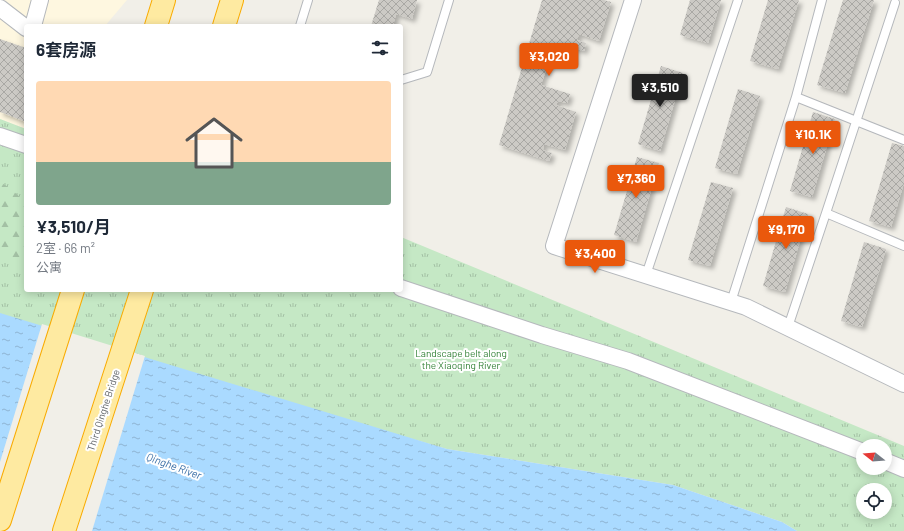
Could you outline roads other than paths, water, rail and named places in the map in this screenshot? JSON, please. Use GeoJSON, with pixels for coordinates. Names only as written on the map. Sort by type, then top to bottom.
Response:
{"type":"FeatureCollection","features":[{"type":"Feature","properties":{"kind":"highway"},"geometry":{"type":"LineString","coordinates":[[157,24],[164,0]]}},
{"type":"Feature","properties":{"kind":"highway"},"geometry":{"type":"LineString","coordinates":[[225,24],[232,0]]}},
{"type":"Feature","properties":{"kind":"highway"},"geometry":{"type":"LineString","coordinates":[[0,520],[72,292]]}},
{"type":"Feature","properties":{"kind":"highway","name":"Third Qinghe Bridge"},"geometry":{"type":"LineString","coordinates":[[64,531],[141,292]]}},
{"type":"Feature","properties":{"kind":"street"},"geometry":{"type":"LineString","coordinates":[[34,24],[40,0]]}},
{"type":"Feature","properties":{"kind":"street"},"geometry":{"type":"LineString","coordinates":[[633,0],[554,246],[746,307],[904,384]]}},
{"type":"Feature","properties":{"kind":"street"},"geometry":{"type":"LineString","coordinates":[[0,8],[24,26]]}},
{"type":"Feature","properties":{"kind":"street"},"geometry":{"type":"LineString","coordinates":[[0,136],[24,144]]}},
{"type":"Feature","properties":{"kind":"street"},"geometry":{"type":"LineString","coordinates":[[403,289],[542,335],[628,361],[856,449]]}},
{"type":"Feature","properties":{"kind":"street"},"geometry":{"type":"LineString","coordinates":[[892,463],[904,469]]}},
{"type":"Feature","properties":{"kind":"lane"},"geometry":{"type":"LineString","coordinates":[[301,24],[308,0]]}},
{"type":"Feature","properties":{"kind":"lane"},"geometry":{"type":"LineString","coordinates":[[403,79],[427,72],[449,0]]}},
{"type":"Feature","properties":{"kind":"lane"},"geometry":{"type":"LineString","coordinates":[[646,275],[738,0]]}},
{"type":"Feature","properties":{"kind":"lane"},"geometry":{"type":"LineString","coordinates":[[731,302],[796,97],[822,0]]}},
{"type":"Feature","properties":{"kind":"lane"},"geometry":{"type":"LineString","coordinates":[[788,327],[896,3]]}},
{"type":"Feature","properties":{"kind":"lane"},"geometry":{"type":"LineString","coordinates":[[796,97],[904,140]]}},
{"type":"Feature","properties":{"kind":"lane"},"geometry":{"type":"LineString","coordinates":[[826,213],[904,246]]}},
{"type":"Feature","properties":{"kind":"water","name":"Qinghe River"},"geometry":{"type":"Polygon","coordinates":[[[0,313],[447,449],[673,485],[782,522],[797,531],[29,531],[0,516],[0,313]]]}},
{"type":"Feature","properties":{"kind":"park label","name":"Landscape belt along the Xiaoqing River"},"geometry":{"type":"Point","coordinates":[461,358]}}]}
